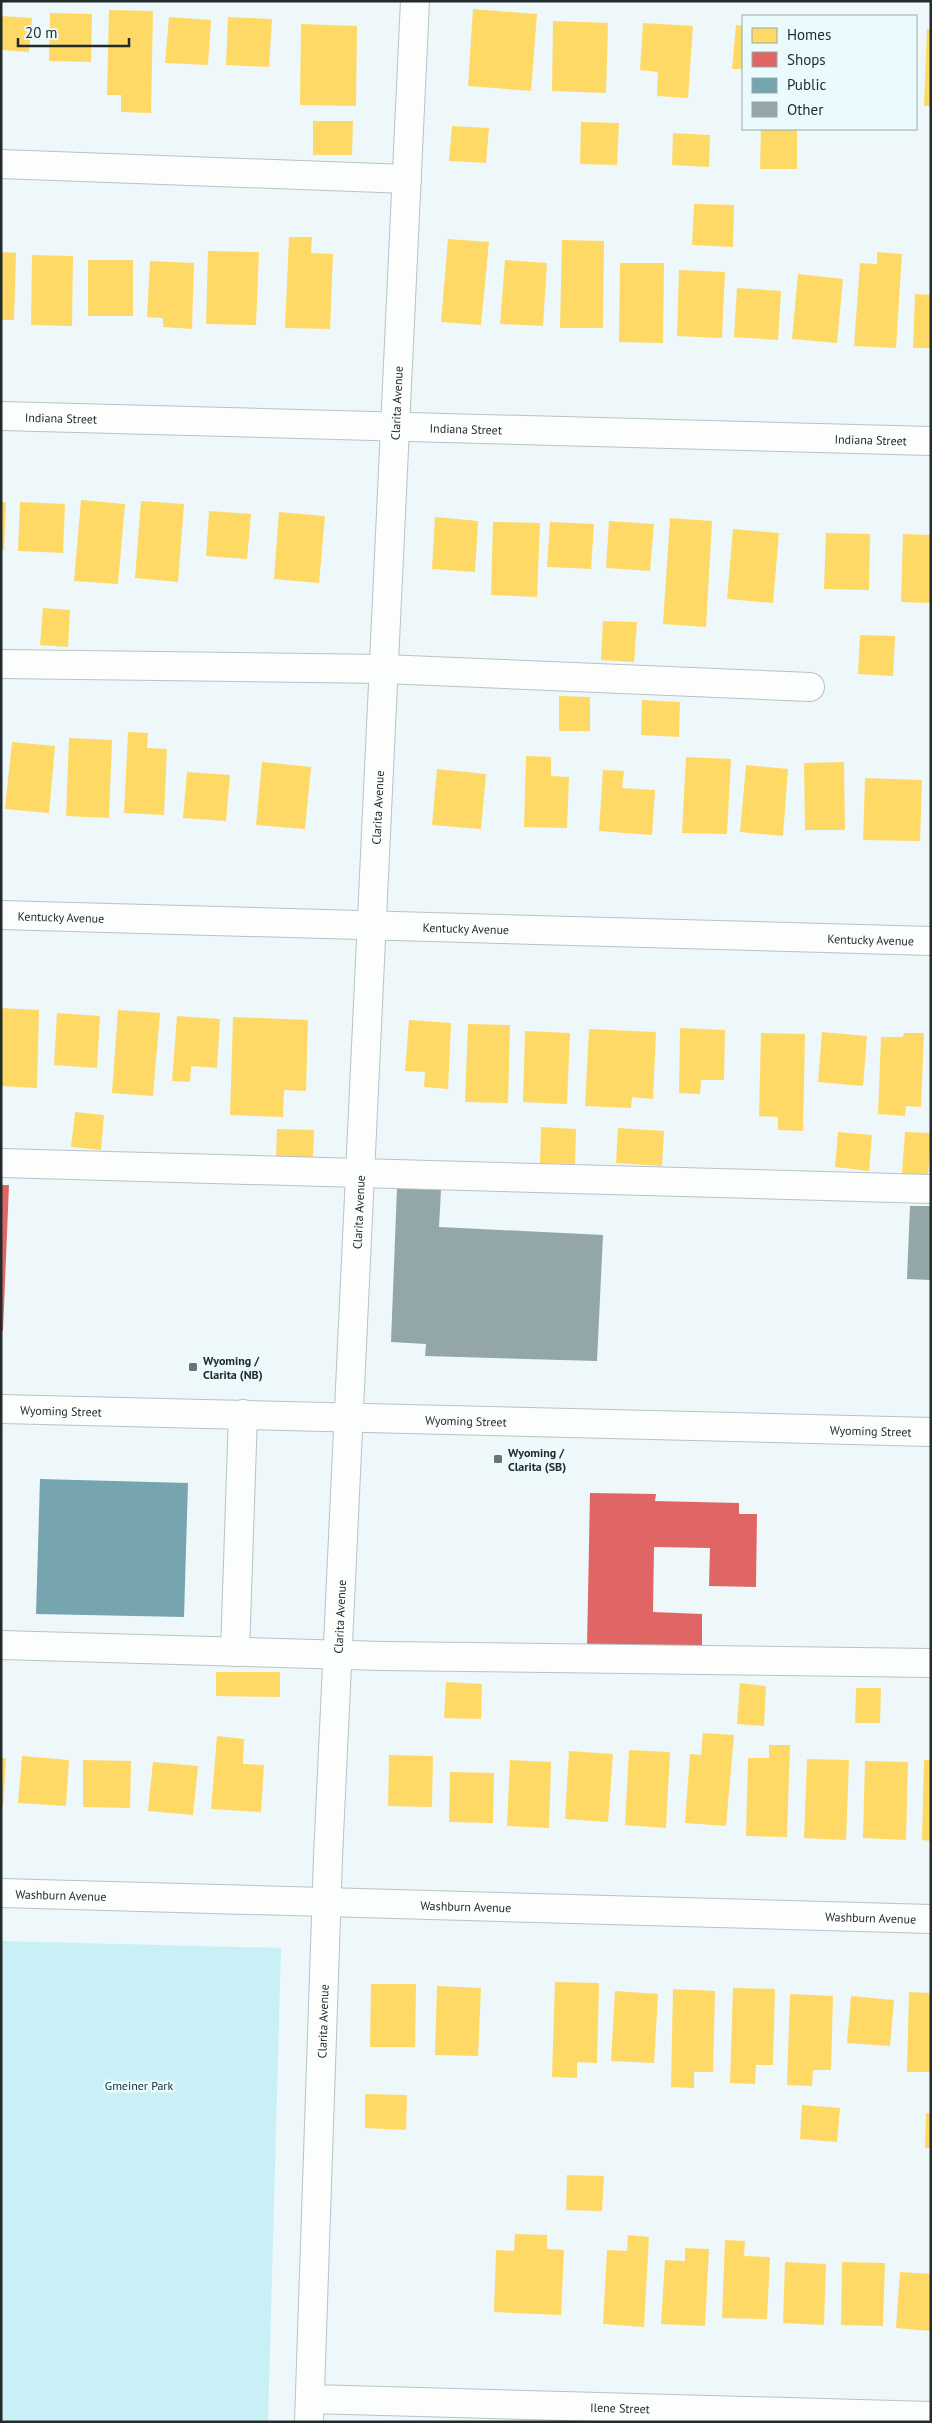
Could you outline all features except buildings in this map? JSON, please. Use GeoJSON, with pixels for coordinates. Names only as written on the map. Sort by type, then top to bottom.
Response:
{"type":"FeatureCollection","features":[{"type":"Feature","properties":{"kind":"street","name":"Clarita Avenue"},"geometry":{"type":"LineString","coordinates":[[310,2410],[327,1901],[415,1]]}},
{"type":"Feature","properties":{"kind":"street"},"geometry":{"type":"LineString","coordinates":[[1,164],[407,179]]}},
{"type":"Feature","properties":{"kind":"street","name":"Indiana Street"},"geometry":{"type":"LineString","coordinates":[[1,416],[931,442]]}},
{"type":"Feature","properties":{"kind":"street"},"geometry":{"type":"LineString","coordinates":[[1,664],[384,668],[810,687]]}},
{"type":"Feature","properties":{"kind":"street","name":"Kentucky Avenue"},"geometry":{"type":"LineString","coordinates":[[1,915],[931,941]]}},
{"type":"Feature","properties":{"kind":"street"},"geometry":{"type":"LineString","coordinates":[[1,1163],[931,1189]]}},
{"type":"Feature","properties":{"kind":"street","name":"Wyoming Street"},"geometry":{"type":"LineString","coordinates":[[1,1409],[931,1432]]}},
{"type":"Feature","properties":{"kind":"street"},"geometry":{"type":"LineString","coordinates":[[235,1652],[243,1414]]}},
{"type":"Feature","properties":{"kind":"street"},"geometry":{"type":"LineString","coordinates":[[1,1645],[338,1655],[931,1663]]}},
{"type":"Feature","properties":{"kind":"street","name":"Washburn Avenue"},"geometry":{"type":"LineString","coordinates":[[1,1893],[931,1919]]}},
{"type":"Feature","properties":{"kind":"street","name":"Ilene Street"},"geometry":{"type":"LineString","coordinates":[[310,2410],[931,2416]]}},
{"type":"Feature","properties":{"kind":"green space","name":"Gmeiner Park"},"geometry":{"type":"Polygon","coordinates":[[[1,1941],[281,1948],[268,2422],[1,2422],[1,1941]]]}},
{"type":"Feature","properties":{"kind":"place","name":"Wyoming / Clarita (NB)"},"geometry":{"type":"Point","coordinates":[193,1367]}},
{"type":"Feature","properties":{"kind":"place","name":"Wyoming / Clarita (SB)"},"geometry":{"type":"Point","coordinates":[498,1459]}}]}
